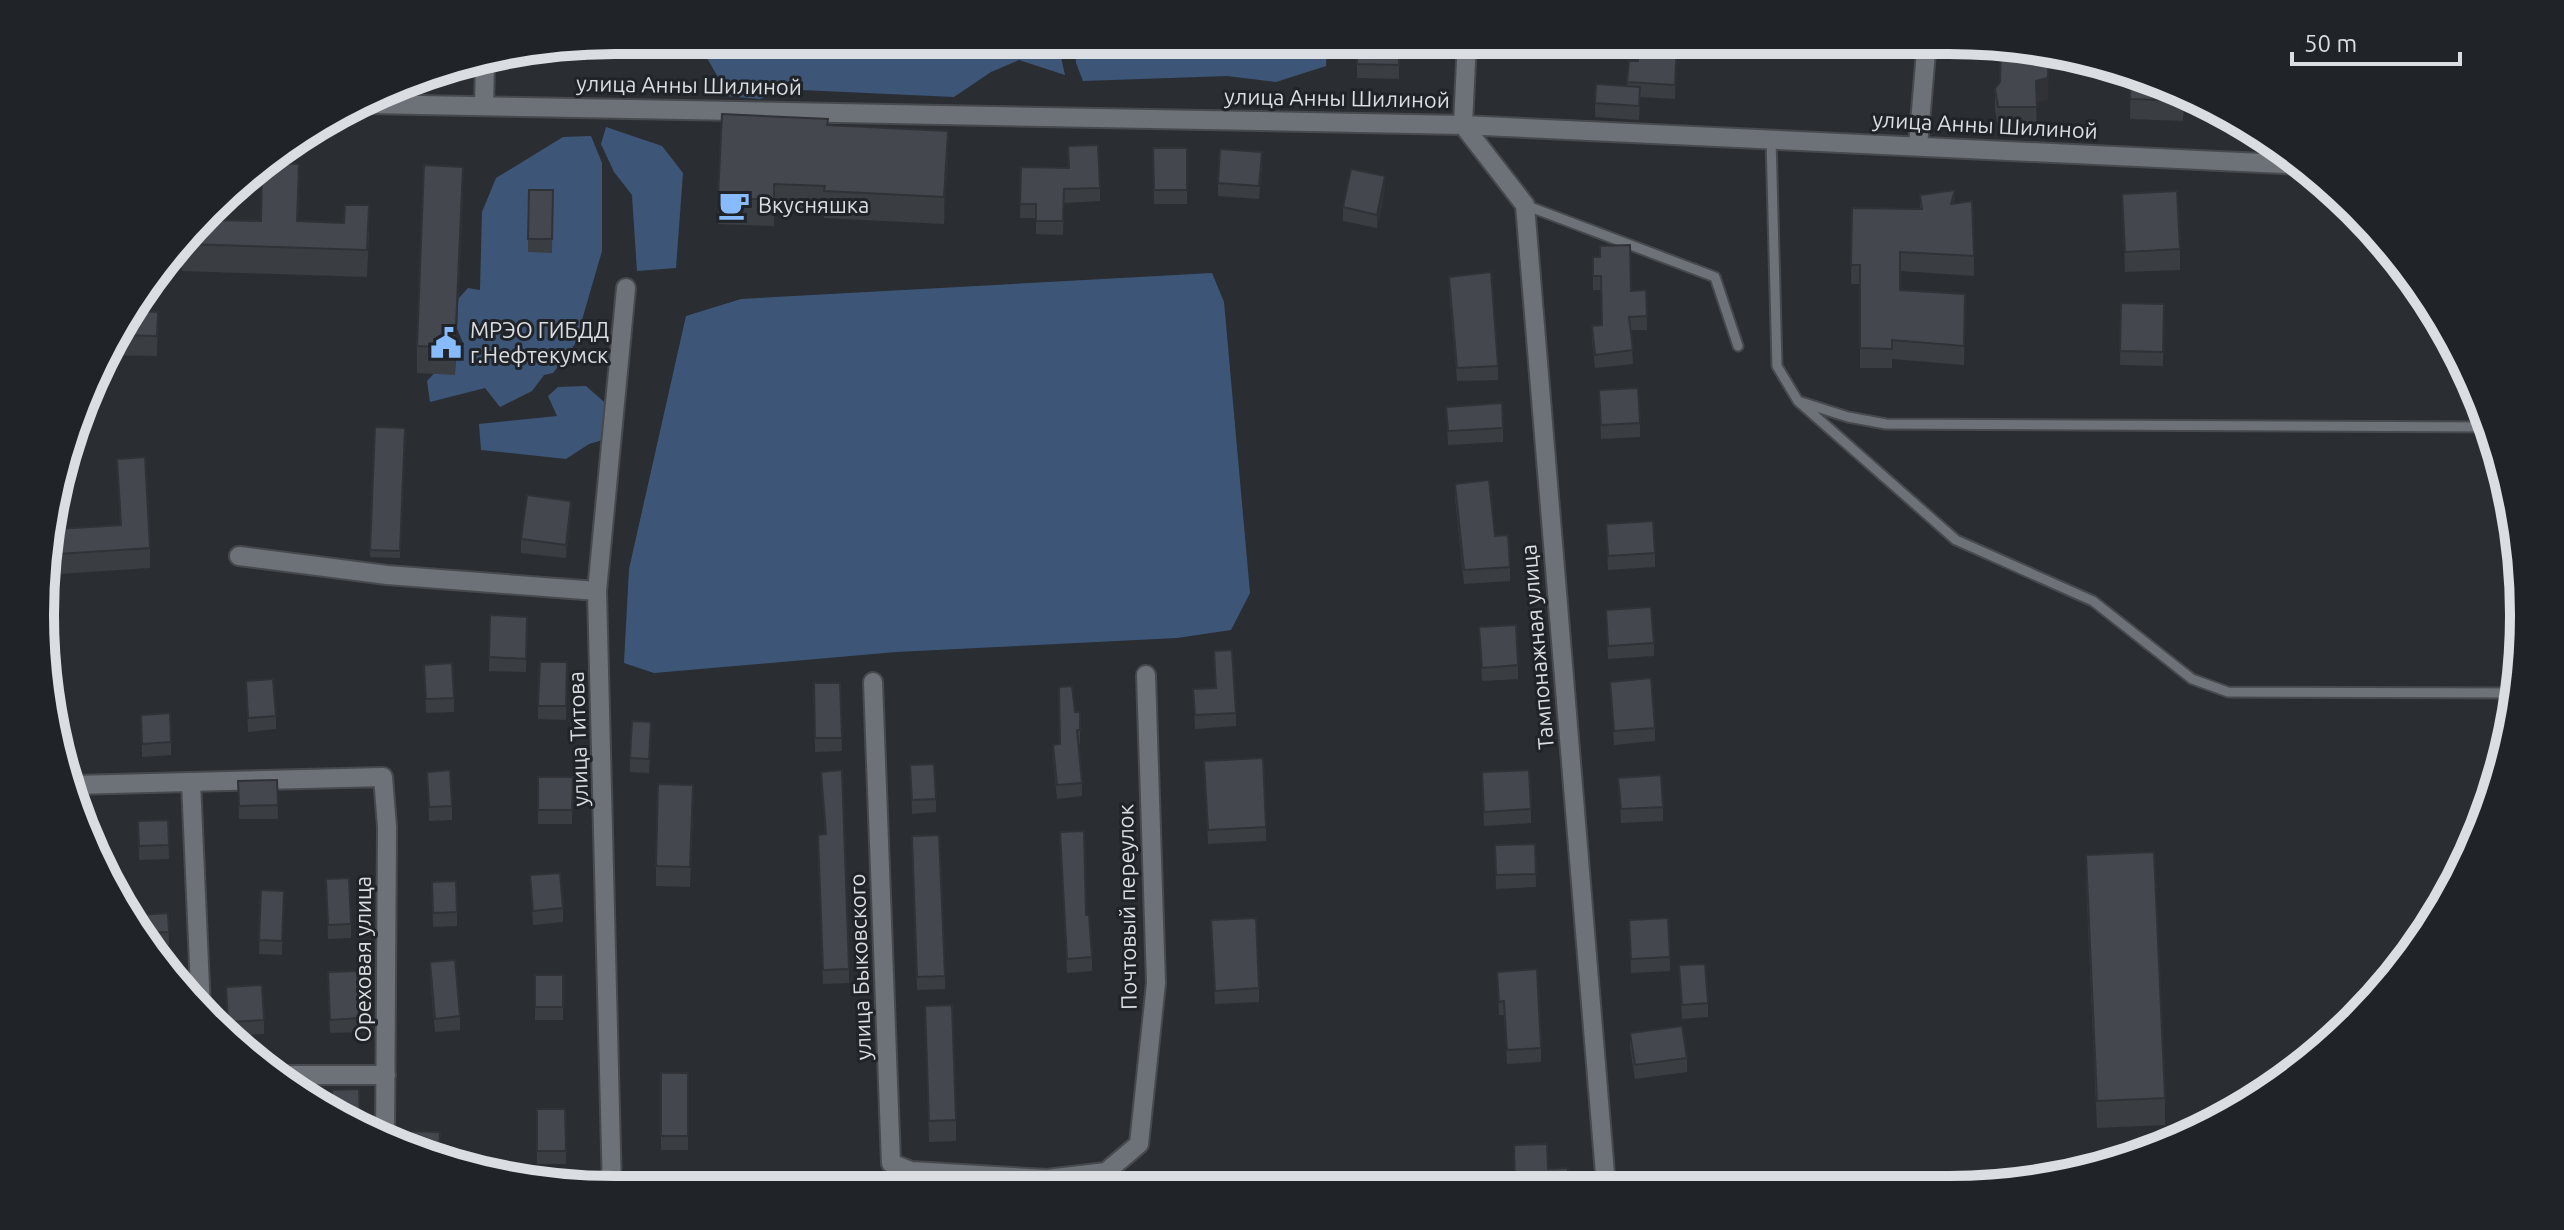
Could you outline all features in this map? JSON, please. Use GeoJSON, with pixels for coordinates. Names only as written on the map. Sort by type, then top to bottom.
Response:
{"type":"FeatureCollection","features":[{"type":"Feature","properties":{"kind":"street"},"geometry":{"type":"LineString","coordinates":[[1466,54],[1463,125],[1525,205]]}},
{"type":"Feature","properties":{"kind":"street"},"geometry":{"type":"LineString","coordinates":[[1918,146],[1926,54]]}},
{"type":"Feature","properties":{"kind":"street"},"geometry":{"type":"LineString","coordinates":[[484,106],[485,70]]}},
{"type":"Feature","properties":{"kind":"street","name":"улица Анны Шилиной"},"geometry":{"type":"LineString","coordinates":[[384,104],[1463,125],[2279,161]]}},
{"type":"Feature","properties":{"kind":"street","name":"Тампонажная улица"},"geometry":{"type":"LineString","coordinates":[[1525,205],[1605,1176]]}},
{"type":"Feature","properties":{"kind":"street","name":"улица Титова"},"geometry":{"type":"LineString","coordinates":[[612,1176],[597,591],[626,288]]}},
{"type":"Feature","properties":{"kind":"street"},"geometry":{"type":"LineString","coordinates":[[239,556],[387,575],[597,591]]}},
{"type":"Feature","properties":{"kind":"street","name":"Почтовый переулок"},"geometry":{"type":"LineString","coordinates":[[1072,1176],[1106,1172],[1139,1144],[1156,983],[1146,675]]}},
{"type":"Feature","properties":{"kind":"street","name":"улица Быковского"},"geometry":{"type":"LineString","coordinates":[[873,682],[891,1163],[934,1176]]}},
{"type":"Feature","properties":{"kind":"street","name":"Ореховая улица"},"geometry":{"type":"LineString","coordinates":[[191,782],[383,777],[387,827],[385,1126]]}},
{"type":"Feature","properties":{"kind":"street"},"geometry":{"type":"LineString","coordinates":[[81,785],[191,782],[200,993]]}},
{"type":"Feature","properties":{"kind":"street"},"geometry":{"type":"LineString","coordinates":[[294,1075],[386,1075]]}},
{"type":"Feature","properties":{"kind":"lane"},"geometry":{"type":"LineString","coordinates":[[1771,139],[1777,366],[1798,401],[1956,540],[2093,601],[2192,679],[2228,692],[2504,693]]}},
{"type":"Feature","properties":{"kind":"lane"},"geometry":{"type":"LineString","coordinates":[[1525,205],[1715,277],[1738,346]]}},
{"type":"Feature","properties":{"kind":"lane"},"geometry":{"type":"LineString","coordinates":[[1798,401],[1848,417],[1886,424],[2477,427]]}},
{"type":"Feature","properties":{"kind":"shaded area"},"geometry":{"type":"Polygon","coordinates":[[[705,54],[1060,54],[1065,75],[1019,60],[991,72],[954,97],[780,89],[760,99],[703,94],[719,79],[705,54]]]}},
{"type":"Feature","properties":{"kind":"shaded area"},"geometry":{"type":"Polygon","coordinates":[[[1076,54],[1326,54],[1326,66],[1276,82],[1227,76],[1083,81],[1076,54]]]}},
{"type":"Feature","properties":{"kind":"shaded area"},"geometry":{"type":"Polygon","coordinates":[[[606,127],[662,146],[683,173],[676,268],[637,271],[632,195],[614,172],[601,144],[606,127]]]}},
{"type":"Feature","properties":{"kind":"shaded area"},"geometry":{"type":"Polygon","coordinates":[[[591,136],[602,163],[602,251],[575,344],[553,373],[544,375],[532,391],[500,407],[485,388],[430,402],[427,381],[463,343],[449,309],[468,288],[480,290],[482,212],[496,178],[563,137],[591,136]]]}},
{"type":"Feature","properties":{"kind":"shaded area"},"geometry":{"type":"Polygon","coordinates":[[[1212,273],[1224,302],[1250,593],[1231,630],[1177,638],[896,652],[654,673],[624,663],[629,569],[686,316],[741,299],[1212,273]]]}},
{"type":"Feature","properties":{"kind":"shaded area"},"geometry":{"type":"Polygon","coordinates":[[[586,386],[620,416],[616,436],[589,444],[566,459],[481,450],[479,424],[557,416],[548,396],[558,387],[586,386]]]}},
{"type":"Feature","properties":{"kind":"building"},"geometry":{"type":"Polygon","coordinates":[[[1357,54],[1399,54],[1399,65],[1357,64],[1357,54]]]}},
{"type":"Feature","properties":{"kind":"building"},"geometry":{"type":"Polygon","coordinates":[[[1638,54],[1676,54],[1675,85],[1627,82],[1629,61],[1638,61],[1638,54]]]}},
{"type":"Feature","properties":{"kind":"building"},"geometry":{"type":"Polygon","coordinates":[[[2001,57],[2049,63],[2048,78],[2036,81],[2037,107],[1998,107],[1995,89],[2000,82],[2001,57]]]}},
{"type":"Feature","properties":{"kind":"building"},"geometry":{"type":"Polygon","coordinates":[[[1596,84],[1640,87],[1639,106],[1595,103],[1596,84]]]}},
{"type":"Feature","properties":{"kind":"building"},"geometry":{"type":"Polygon","coordinates":[[[2131,85],[2172,101],[2130,99],[2131,85]]]}},
{"type":"Feature","properties":{"kind":"building"},"geometry":{"type":"Polygon","coordinates":[[[722,114],[828,119],[827,125],[948,131],[944,197],[824,191],[825,186],[774,184],[774,200],[718,197],[722,114]]]}},
{"type":"Feature","properties":{"kind":"building"},"geometry":{"type":"Polygon","coordinates":[[[1098,145],[1100,188],[1064,189],[1063,221],[1036,221],[1036,204],[1020,204],[1021,167],[1069,168],[1068,146],[1098,145]]]}},
{"type":"Feature","properties":{"kind":"building"},"geometry":{"type":"Polygon","coordinates":[[[1153,148],[1187,148],[1187,190],[1154,190],[1153,148]]]}},
{"type":"Feature","properties":{"kind":"building"},"geometry":{"type":"Polygon","coordinates":[[[1220,149],[1262,152],[1259,186],[1218,183],[1220,149]]]}},
{"type":"Feature","properties":{"kind":"building"},"geometry":{"type":"Polygon","coordinates":[[[282,164],[299,164],[297,221],[344,223],[345,205],[369,205],[367,250],[194,244],[216,220],[261,221],[262,179],[282,164]]]}},
{"type":"Feature","properties":{"kind":"building"},"geometry":{"type":"Polygon","coordinates":[[[424,165],[463,167],[455,348],[417,346],[424,165]]]}},
{"type":"Feature","properties":{"kind":"building"},"geometry":{"type":"Polygon","coordinates":[[[1351,169],[1385,176],[1377,215],[1343,207],[1351,169]]]}},
{"type":"Feature","properties":{"kind":"building"},"geometry":{"type":"Polygon","coordinates":[[[529,190],[553,190],[552,239],[528,239],[529,190]]]}},
{"type":"Feature","properties":{"kind":"building"},"geometry":{"type":"Polygon","coordinates":[[[1955,190],[1951,204],[1972,201],[1974,256],[1900,252],[1900,290],[1965,294],[1964,346],[1892,340],[1892,349],[1860,348],[1860,265],[1851,265],[1852,208],[1922,209],[1920,195],[1955,190]]]}},
{"type":"Feature","properties":{"kind":"building"},"geometry":{"type":"Polygon","coordinates":[[[2177,191],[2180,249],[2125,252],[2122,194],[2177,191]]]}},
{"type":"Feature","properties":{"kind":"building"},"geometry":{"type":"Polygon","coordinates":[[[1630,245],[1631,291],[1646,290],[1647,316],[1629,317],[1633,350],[1595,355],[1592,326],[1602,325],[1601,276],[1593,276],[1593,257],[1600,257],[1600,246],[1630,245]]]}},
{"type":"Feature","properties":{"kind":"building"},"geometry":{"type":"Polygon","coordinates":[[[1491,272],[1498,366],[1457,368],[1449,277],[1491,272]]]}},
{"type":"Feature","properties":{"kind":"building"},"geometry":{"type":"Polygon","coordinates":[[[2121,303],[2164,304],[2163,352],[2120,351],[2121,303]]]}},
{"type":"Feature","properties":{"kind":"building"},"geometry":{"type":"Polygon","coordinates":[[[144,312],[158,312],[157,336],[128,335],[144,312]]]}},
{"type":"Feature","properties":{"kind":"building"},"geometry":{"type":"Polygon","coordinates":[[[1638,388],[1640,423],[1601,425],[1599,390],[1638,388]]]}},
{"type":"Feature","properties":{"kind":"building"},"geometry":{"type":"Polygon","coordinates":[[[1502,403],[1503,428],[1448,431],[1446,407],[1502,403]]]}},
{"type":"Feature","properties":{"kind":"building"},"geometry":{"type":"Polygon","coordinates":[[[375,427],[405,428],[400,551],[370,550],[375,427]]]}},
{"type":"Feature","properties":{"kind":"building"},"geometry":{"type":"Polygon","coordinates":[[[145,457],[150,548],[58,554],[61,529],[121,525],[117,459],[145,457]]]}},
{"type":"Feature","properties":{"kind":"building"},"geometry":{"type":"Polygon","coordinates":[[[1489,480],[1495,536],[1508,535],[1510,567],[1464,570],[1455,484],[1489,480]]]}},
{"type":"Feature","properties":{"kind":"building"},"geometry":{"type":"Polygon","coordinates":[[[527,495],[571,501],[566,545],[521,539],[527,495]]]}},
{"type":"Feature","properties":{"kind":"building"},"geometry":{"type":"Polygon","coordinates":[[[1653,521],[1655,553],[1608,556],[1606,524],[1653,521]]]}},
{"type":"Feature","properties":{"kind":"building"},"geometry":{"type":"Polygon","coordinates":[[[1651,607],[1654,643],[1608,646],[1606,610],[1651,607]]]}},
{"type":"Feature","properties":{"kind":"building"},"geometry":{"type":"Polygon","coordinates":[[[490,615],[527,617],[526,659],[489,657],[490,615]]]}},
{"type":"Feature","properties":{"kind":"building"},"geometry":{"type":"Polygon","coordinates":[[[1516,625],[1518,665],[1482,668],[1479,627],[1516,625]]]}},
{"type":"Feature","properties":{"kind":"building"},"geometry":{"type":"Polygon","coordinates":[[[1232,650],[1236,713],[1195,715],[1193,689],[1216,688],[1214,651],[1232,650]]]}},
{"type":"Feature","properties":{"kind":"building"},"geometry":{"type":"Polygon","coordinates":[[[540,662],[567,662],[566,706],[538,706],[540,662]]]}},
{"type":"Feature","properties":{"kind":"building"},"geometry":{"type":"Polygon","coordinates":[[[452,663],[454,698],[426,699],[424,665],[452,663]]]}},
{"type":"Feature","properties":{"kind":"building"},"geometry":{"type":"Polygon","coordinates":[[[1651,678],[1655,728],[1614,731],[1610,682],[1651,678]]]}},
{"type":"Feature","properties":{"kind":"building"},"geometry":{"type":"Polygon","coordinates":[[[273,679],[276,716],[248,718],[246,681],[273,679]]]}},
{"type":"Feature","properties":{"kind":"building"},"geometry":{"type":"Polygon","coordinates":[[[814,683],[840,683],[842,738],[815,738],[814,683]]]}},
{"type":"Feature","properties":{"kind":"building"},"geometry":{"type":"Polygon","coordinates":[[[1072,686],[1075,712],[1080,712],[1080,730],[1077,730],[1082,783],[1057,785],[1053,745],[1060,744],[1059,687],[1072,686]]]}},
{"type":"Feature","properties":{"kind":"building"},"geometry":{"type":"Polygon","coordinates":[[[170,713],[171,742],[142,744],[141,715],[170,713]]]}},
{"type":"Feature","properties":{"kind":"building"},"geometry":{"type":"Polygon","coordinates":[[[632,721],[651,722],[649,759],[630,758],[632,721]]]}},
{"type":"Feature","properties":{"kind":"building"},"geometry":{"type":"Polygon","coordinates":[[[1263,758],[1266,827],[1208,830],[1204,761],[1263,758]]]}},
{"type":"Feature","properties":{"kind":"building"},"geometry":{"type":"Polygon","coordinates":[[[934,764],[936,799],[912,800],[910,765],[934,764]]]}},
{"type":"Feature","properties":{"kind":"building"},"geometry":{"type":"Polygon","coordinates":[[[450,770],[452,806],[429,807],[427,772],[450,770]]]}},
{"type":"Feature","properties":{"kind":"building"},"geometry":{"type":"Polygon","coordinates":[[[842,770],[849,969],[823,970],[818,835],[826,834],[821,772],[842,770]]]}},
{"type":"Feature","properties":{"kind":"building"},"geometry":{"type":"Polygon","coordinates":[[[1529,770],[1531,809],[1484,812],[1482,772],[1529,770]]]}},
{"type":"Feature","properties":{"kind":"building"},"geometry":{"type":"Polygon","coordinates":[[[1661,775],[1663,807],[1621,809],[1618,778],[1661,775]]]}},
{"type":"Feature","properties":{"kind":"building"},"geometry":{"type":"Polygon","coordinates":[[[538,777],[573,777],[572,810],[538,810],[538,777]]]}},
{"type":"Feature","properties":{"kind":"building"},"geometry":{"type":"Polygon","coordinates":[[[277,780],[278,805],[239,806],[238,781],[277,780]]]}},
{"type":"Feature","properties":{"kind":"building"},"geometry":{"type":"Polygon","coordinates":[[[658,784],[693,785],[690,867],[656,866],[658,784]]]}},
{"type":"Feature","properties":{"kind":"building"},"geometry":{"type":"Polygon","coordinates":[[[168,820],[169,845],[139,846],[138,821],[168,820]]]}},
{"type":"Feature","properties":{"kind":"building"},"geometry":{"type":"Polygon","coordinates":[[[1084,831],[1086,915],[1089,915],[1092,957],[1067,959],[1060,832],[1084,831]]]}},
{"type":"Feature","properties":{"kind":"building"},"geometry":{"type":"Polygon","coordinates":[[[939,835],[945,976],[917,977],[912,836],[939,835]]]}},
{"type":"Feature","properties":{"kind":"building"},"geometry":{"type":"Polygon","coordinates":[[[1535,844],[1536,874],[1496,875],[1495,845],[1535,844]]]}},
{"type":"Feature","properties":{"kind":"building"},"geometry":{"type":"Polygon","coordinates":[[[2154,852],[2165,1098],[2097,1101],[2086,855],[2154,852]]]}},
{"type":"Feature","properties":{"kind":"building"},"geometry":{"type":"Polygon","coordinates":[[[560,873],[563,908],[533,911],[530,875],[560,873]]]}},
{"type":"Feature","properties":{"kind":"building"},"geometry":{"type":"Polygon","coordinates":[[[349,878],[351,924],[328,925],[326,879],[349,878]]]}},
{"type":"Feature","properties":{"kind":"building"},"geometry":{"type":"Polygon","coordinates":[[[456,881],[457,912],[433,913],[432,882],[456,881]]]}},
{"type":"Feature","properties":{"kind":"building"},"geometry":{"type":"Polygon","coordinates":[[[261,890],[284,891],[282,941],[259,940],[261,890]]]}},
{"type":"Feature","properties":{"kind":"building"},"geometry":{"type":"Polygon","coordinates":[[[168,913],[169,932],[153,933],[141,915],[168,913]]]}},
{"type":"Feature","properties":{"kind":"building"},"geometry":{"type":"Polygon","coordinates":[[[1256,918],[1259,988],[1215,991],[1211,920],[1256,918]]]}},
{"type":"Feature","properties":{"kind":"building"},"geometry":{"type":"Polygon","coordinates":[[[1668,918],[1670,957],[1631,959],[1629,920],[1668,918]]]}},
{"type":"Feature","properties":{"kind":"building"},"geometry":{"type":"Polygon","coordinates":[[[455,960],[460,1016],[435,1019],[430,962],[455,960]]]}},
{"type":"Feature","properties":{"kind":"building"},"geometry":{"type":"Polygon","coordinates":[[[1705,964],[1708,1003],[1682,1005],[1679,965],[1705,964]]]}},
{"type":"Feature","properties":{"kind":"building"},"geometry":{"type":"Polygon","coordinates":[[[1537,969],[1541,1048],[1507,1050],[1504,1001],[1499,1002],[1497,972],[1537,969]]]}},
{"type":"Feature","properties":{"kind":"building"},"geometry":{"type":"Polygon","coordinates":[[[357,971],[359,1018],[330,1020],[328,972],[357,971]]]}},
{"type":"Feature","properties":{"kind":"building"},"geometry":{"type":"Polygon","coordinates":[[[535,975],[563,975],[563,1007],[535,1007],[535,975]]]}},
{"type":"Feature","properties":{"kind":"building"},"geometry":{"type":"Polygon","coordinates":[[[262,985],[264,1020],[229,1022],[226,987],[262,985]]]}},
{"type":"Feature","properties":{"kind":"building"},"geometry":{"type":"Polygon","coordinates":[[[952,1005],[956,1120],[929,1121],[925,1006],[952,1005]]]}},
{"type":"Feature","properties":{"kind":"building"},"geometry":{"type":"Polygon","coordinates":[[[1682,1026],[1687,1058],[1635,1065],[1630,1033],[1682,1026]]]}},
{"type":"Feature","properties":{"kind":"building"},"geometry":{"type":"Polygon","coordinates":[[[661,1073],[688,1073],[688,1136],[661,1136],[661,1073]]]}},
{"type":"Feature","properties":{"kind":"building"},"geometry":{"type":"Polygon","coordinates":[[[359,1089],[360,1114],[333,1100],[332,1090],[359,1089]]]}},
{"type":"Feature","properties":{"kind":"building"},"geometry":{"type":"Polygon","coordinates":[[[537,1109],[565,1109],[566,1151],[537,1151],[537,1109]]]}},
{"type":"Feature","properties":{"kind":"building"},"geometry":{"type":"Polygon","coordinates":[[[406,1131],[440,1132],[439,1147],[435,1146],[406,1135],[406,1131]]]}},
{"type":"Feature","properties":{"kind":"building"},"geometry":{"type":"Polygon","coordinates":[[[1547,1144],[1548,1169],[1568,1168],[1568,1176],[1515,1176],[1514,1145],[1547,1144]]]}},
{"type":"Feature","properties":{"kind":"place","name":"Вкусняшка"},"geometry":{"type":"Point","coordinates":[734,205]}},
{"type":"Feature","properties":{"kind":"place","name":"МРЭО ГИБДД г.Нефтекумск"},"geometry":{"type":"Point","coordinates":[446,343]}}]}
